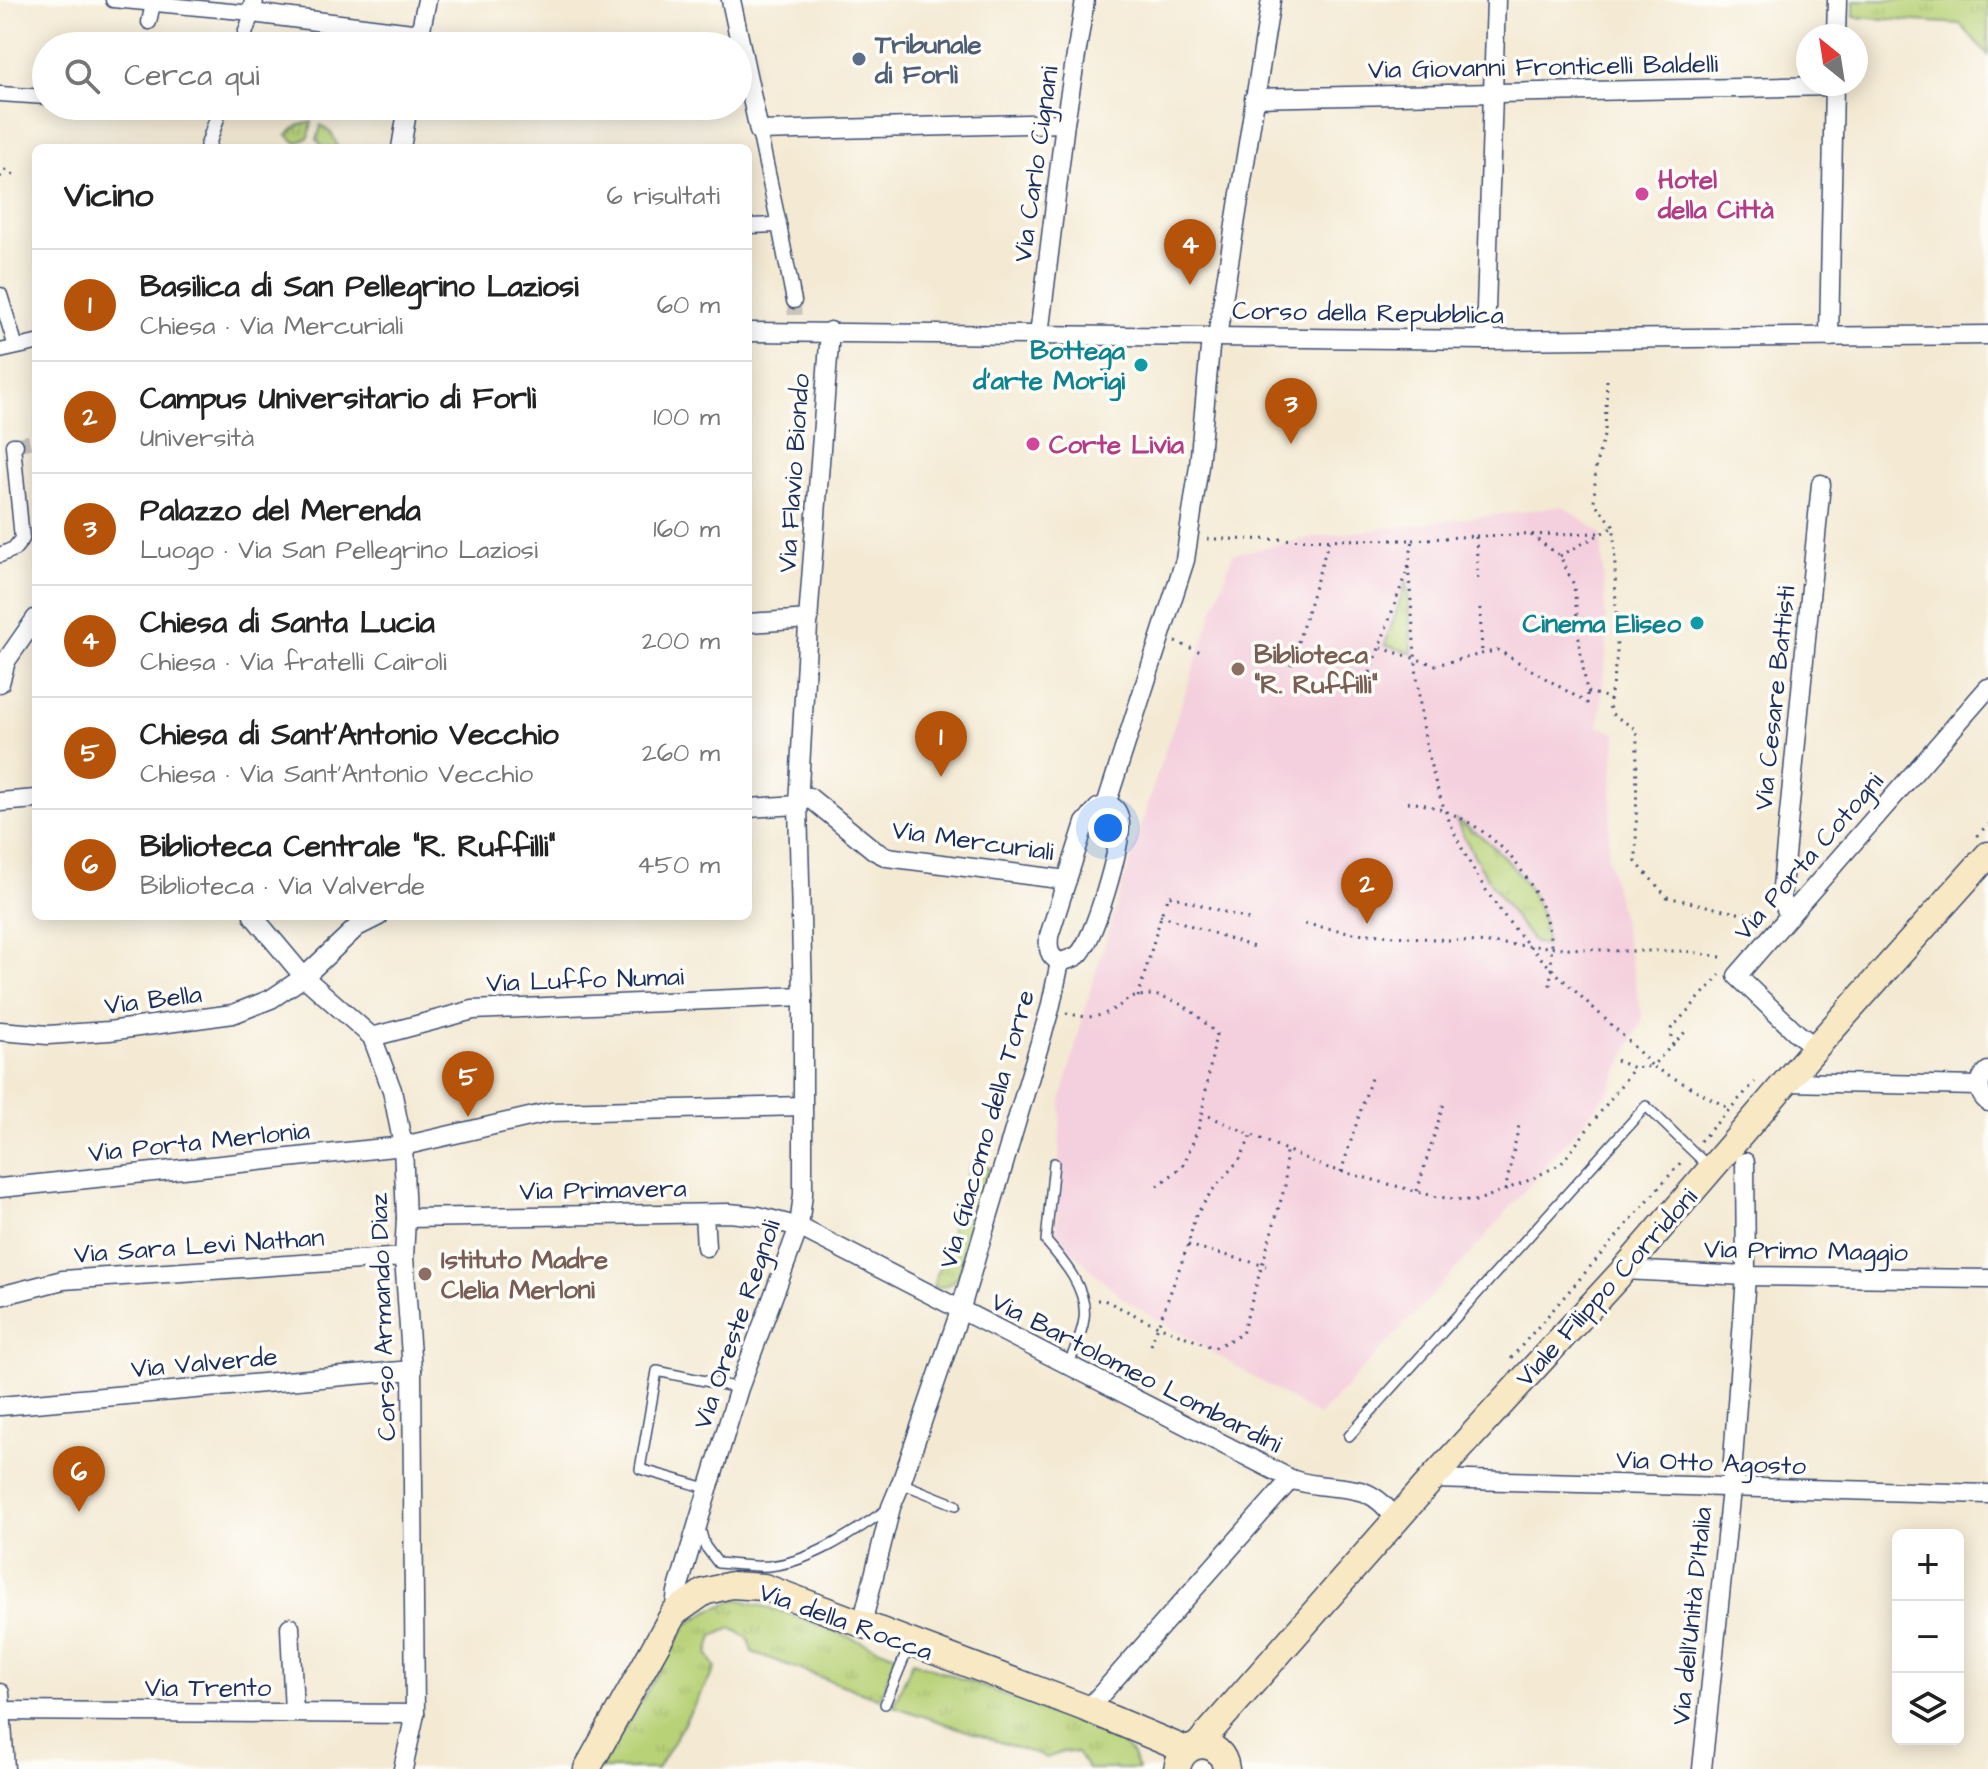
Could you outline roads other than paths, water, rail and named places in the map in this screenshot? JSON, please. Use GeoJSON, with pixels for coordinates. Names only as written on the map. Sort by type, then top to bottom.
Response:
{"type":"FeatureCollection","features":[{"type":"Feature","properties":{"kind":"main road","name":"Viale Filippo Corridoni"},"geometry":{"type":"LineString","coordinates":[[1201,1756],[1224,1718],[1396,1520],[1624,1270],[1983,859]]}},
{"type":"Feature","properties":{"kind":"main road","name":"Via della Rocca"},"geometry":{"type":"LineString","coordinates":[[587,1769],[674,1613],[704,1592],[731,1585],[764,1587],[1088,1709],[1201,1756]]}},
{"type":"Feature","properties":{"kind":"street"},"geometry":{"type":"LineString","coordinates":[[116,0],[253,7],[379,32]]}},
{"type":"Feature","properties":{"kind":"street"},"geometry":{"type":"LineString","coordinates":[[421,32],[427,0]]}},
{"type":"Feature","properties":{"kind":"street"},"geometry":{"type":"LineString","coordinates":[[731,0],[738,32]]}},
{"type":"Feature","properties":{"kind":"street","name":"Via Carlo Cignani"},"geometry":{"type":"LineString","coordinates":[[1039,335],[1065,123],[1085,0]]}},
{"type":"Feature","properties":{"kind":"street"},"geometry":{"type":"LineString","coordinates":[[1106,805],[1185,560],[1214,337],[1271,0]]}},
{"type":"Feature","properties":{"kind":"street"},"geometry":{"type":"LineString","coordinates":[[1485,340],[1496,0]]}},
{"type":"Feature","properties":{"kind":"street"},"geometry":{"type":"LineString","coordinates":[[1836,24],[1837,0]]}},
{"type":"Feature","properties":{"kind":"street"},"geometry":{"type":"LineString","coordinates":[[149,22],[153,4]]}},
{"type":"Feature","properties":{"kind":"street"},"geometry":{"type":"LineString","coordinates":[[245,32],[253,7]]}},
{"type":"Feature","properties":{"kind":"street","name":"Via Giovanni Fronticelli Baldelli"},"geometry":{"type":"LineString","coordinates":[[1254,98],[1796,86]]}},
{"type":"Feature","properties":{"kind":"street"},"geometry":{"type":"LineString","coordinates":[[0,94],[32,96]]}},
{"type":"Feature","properties":{"kind":"street"},"geometry":{"type":"LineString","coordinates":[[1829,337],[1834,96]]}},
{"type":"Feature","properties":{"kind":"street"},"geometry":{"type":"LineString","coordinates":[[752,98],[794,301]]}},
{"type":"Feature","properties":{"kind":"street"},"geometry":{"type":"LineString","coordinates":[[208,144],[216,120]]}},
{"type":"Feature","properties":{"kind":"street"},"geometry":{"type":"LineString","coordinates":[[402,144],[406,120]]}},
{"type":"Feature","properties":{"kind":"street"},"geometry":{"type":"LineString","coordinates":[[759,131],[1065,123]]}},
{"type":"Feature","properties":{"kind":"street"},"geometry":{"type":"LineString","coordinates":[[752,226],[779,225]]}},
{"type":"Feature","properties":{"kind":"street"},"geometry":{"type":"LineString","coordinates":[[1,295],[16,347]]}},
{"type":"Feature","properties":{"kind":"street","name":"Corso della Repubblica"},"geometry":{"type":"LineString","coordinates":[[752,332],[795,327],[830,331],[1039,335],[1485,340],[1988,335]]}},
{"type":"Feature","properties":{"kind":"street","name":"Via Flavio Biondo"},"geometry":{"type":"LineString","coordinates":[[798,805],[830,331]]}},
{"type":"Feature","properties":{"kind":"street"},"geometry":{"type":"LineString","coordinates":[[0,351],[32,344]]}},
{"type":"Feature","properties":{"kind":"street"},"geometry":{"type":"LineString","coordinates":[[0,555],[14,549],[22,539],[13,445],[16,445]]}},
{"type":"Feature","properties":{"kind":"street","name":"Via Cesare Battisti"},"geometry":{"type":"LineString","coordinates":[[1780,918],[1821,484]]}},
{"type":"Feature","properties":{"kind":"street"},"geometry":{"type":"LineString","coordinates":[[752,623],[809,619]]}},
{"type":"Feature","properties":{"kind":"street"},"geometry":{"type":"LineString","coordinates":[[0,683],[6,661],[32,624]]}},
{"type":"Feature","properties":{"kind":"street","name":"Via Porta Cotogni"},"geometry":{"type":"LineString","coordinates":[[1816,1047],[1737,976],[1743,961],[1988,688]]}},
{"type":"Feature","properties":{"kind":"street","name":"Via Mercuriali"},"geometry":{"type":"LineString","coordinates":[[798,805],[809,797],[875,851],[887,857],[1067,880]]}},
{"type":"Feature","properties":{"kind":"street"},"geometry":{"type":"LineString","coordinates":[[0,802],[32,799]]}},
{"type":"Feature","properties":{"kind":"street"},"geometry":{"type":"LineString","coordinates":[[752,808],[798,805]]}},
{"type":"Feature","properties":{"kind":"street","name":"Via Oreste Regnoli"},"geometry":{"type":"LineString","coordinates":[[674,1613],[677,1592],[739,1388],[799,1227],[803,1194],[803,996],[798,805]]}},
{"type":"Feature","properties":{"kind":"street"},"geometry":{"type":"LineString","coordinates":[[1112,806],[1120,827],[1107,886],[1087,945],[1078,955],[1060,962],[1048,950],[1049,936],[1067,880],[1085,823],[1098,808],[1112,806]]}},
{"type":"Feature","properties":{"kind":"street","name":"Corso Armando Diaz"},"geometry":{"type":"LineString","coordinates":[[256,920],[304,977],[372,1037],[392,1090],[403,1146],[404,1257],[412,1370],[415,1714],[403,1769]]}},
{"type":"Feature","properties":{"kind":"street","name":"Via Bella"},"geometry":{"type":"LineString","coordinates":[[0,1031],[48,1035],[109,1031],[233,1014],[271,999],[304,977],[357,927],[371,920]]}},
{"type":"Feature","properties":{"kind":"street","name":"Via Giacomo della Torre"},"geometry":{"type":"LineString","coordinates":[[862,1624],[891,1507],[960,1311],[1050,1009],[1060,962]]}},
{"type":"Feature","properties":{"kind":"street","name":"Via Luffo Numai"},"geometry":{"type":"LineString","coordinates":[[372,1037],[473,1010],[803,996]]}},
{"type":"Feature","properties":{"kind":"street"},"geometry":{"type":"LineString","coordinates":[[1787,1082],[1985,1086]]}},
{"type":"Feature","properties":{"kind":"street","name":"Via Porta Merlonia"},"geometry":{"type":"LineString","coordinates":[[0,1188],[403,1146],[551,1112],[803,1106]]}},
{"type":"Feature","properties":{"kind":"street","name":"Via dell'Unità D'Italia"},"geometry":{"type":"LineString","coordinates":[[1702,1769],[1731,1489],[1746,1276],[1745,1162]]}},
{"type":"Feature","properties":{"kind":"street","name":"Via Primavera"},"geometry":{"type":"LineString","coordinates":[[406,1218],[729,1213],[758,1216],[799,1227],[960,1311]]}},
{"type":"Feature","properties":{"kind":"street"},"geometry":{"type":"LineString","coordinates":[[704,1214],[706,1247]]}},
{"type":"Feature","properties":{"kind":"street","name":"Via Sara Levi Nathan"},"geometry":{"type":"LineString","coordinates":[[0,1296],[63,1280],[404,1257]]}},
{"type":"Feature","properties":{"kind":"street","name":"Via Primo Maggio"},"geometry":{"type":"LineString","coordinates":[[1624,1270],[1746,1276],[1988,1279]]}},
{"type":"Feature","properties":{"kind":"street","name":"Via Bartolomeo Lombardini"},"geometry":{"type":"LineString","coordinates":[[960,1311],[1291,1479],[1310,1486],[1357,1489],[1385,1503],[1396,1520]]}},
{"type":"Feature","properties":{"kind":"street","name":"Via Valverde"},"geometry":{"type":"LineString","coordinates":[[0,1406],[412,1370]]}},
{"type":"Feature","properties":{"kind":"street"},"geometry":{"type":"LineString","coordinates":[[1088,1709],[1291,1479]]}},
{"type":"Feature","properties":{"kind":"street","name":"Via Otto Agosto"},"geometry":{"type":"LineString","coordinates":[[1432,1479],[1988,1494]]}},
{"type":"Feature","properties":{"kind":"street"},"geometry":{"type":"LineString","coordinates":[[290,1627],[294,1712]]}},
{"type":"Feature","properties":{"kind":"street"},"geometry":{"type":"LineString","coordinates":[[1,1702],[5,1769]]}},
{"type":"Feature","properties":{"kind":"street","name":"Via Trento"},"geometry":{"type":"LineString","coordinates":[[1,1702],[415,1714]]}},
{"type":"Feature","properties":{"kind":"lane"},"geometry":{"type":"LineString","coordinates":[[1349,1436],[1646,1106],[1712,1169]]}},
{"type":"Feature","properties":{"kind":"lane"},"geometry":{"type":"LineString","coordinates":[[1054,1163],[1046,1241],[1065,1264],[1079,1289],[1085,1317],[1068,1367]]}},
{"type":"Feature","properties":{"kind":"lane"},"geometry":{"type":"LineString","coordinates":[[710,1489],[640,1469],[657,1371],[739,1388]]}},
{"type":"Feature","properties":{"kind":"lane"},"geometry":{"type":"LineString","coordinates":[[901,1483],[956,1505]]}},
{"type":"Feature","properties":{"kind":"lane"},"geometry":{"type":"LineString","coordinates":[[699,1525],[705,1546],[718,1563],[770,1566],[801,1558],[830,1545],[891,1507]]}},
{"type":"Feature","properties":{"kind":"lane"},"geometry":{"type":"LineString","coordinates":[[885,1704],[910,1644]]}},
{"type":"Feature","properties":{"kind":"tunnel"},"geometry":{"type":"LineString","coordinates":[[794,301],[795,322]]}},
{"type":"Feature","properties":{"kind":"tunnel"},"geometry":{"type":"LineString","coordinates":[[16,445],[32,441]]}},
{"type":"Feature","properties":{"kind":"place","name":"Tribunale di Forlì"},"geometry":{"type":"Point","coordinates":[859,59]}},
{"type":"Feature","properties":{"kind":"place","name":"Hotel della Città"},"geometry":{"type":"Point","coordinates":[1642,194]}},
{"type":"Feature","properties":{"kind":"place","name":"Chiesa di Santa Lucia"},"geometry":{"type":"Point","coordinates":[1190,285]}},
{"type":"Feature","properties":{"kind":"place","name":"Bottega d'arte Morigi"},"geometry":{"type":"Point","coordinates":[1141,365]}},
{"type":"Feature","properties":{"kind":"place","name":"Corte Livia"},"geometry":{"type":"Point","coordinates":[1033,444]}},
{"type":"Feature","properties":{"kind":"place","name":"Palazzo del Merenda"},"geometry":{"type":"Point","coordinates":[1291,444]}},
{"type":"Feature","properties":{"kind":"place","name":"Cinema Eliseo"},"geometry":{"type":"Point","coordinates":[1697,623]}},
{"type":"Feature","properties":{"kind":"place","name":"Biblioteca \"R. Ruffilli\""},"geometry":{"type":"Point","coordinates":[1238,669]}},
{"type":"Feature","properties":{"kind":"place","name":"Basilica di San Pellegrino Laziosi"},"geometry":{"type":"Point","coordinates":[941,777]}},
{"type":"Feature","properties":{"kind":"place","name":"Campus Universitario di Forlì"},"geometry":{"type":"Point","coordinates":[1367,924]}},
{"type":"Feature","properties":{"kind":"place","name":"Chiesa di Sant'Antonio Vecchio"},"geometry":{"type":"Point","coordinates":[468,1117]}},
{"type":"Feature","properties":{"kind":"place","name":"Istituto Madre Clelia Merloni"},"geometry":{"type":"Point","coordinates":[425,1274]}},
{"type":"Feature","properties":{"kind":"place","name":"Biblioteca Centrale \"R. Ruffilli\""},"geometry":{"type":"Point","coordinates":[79,1512]}}]}
